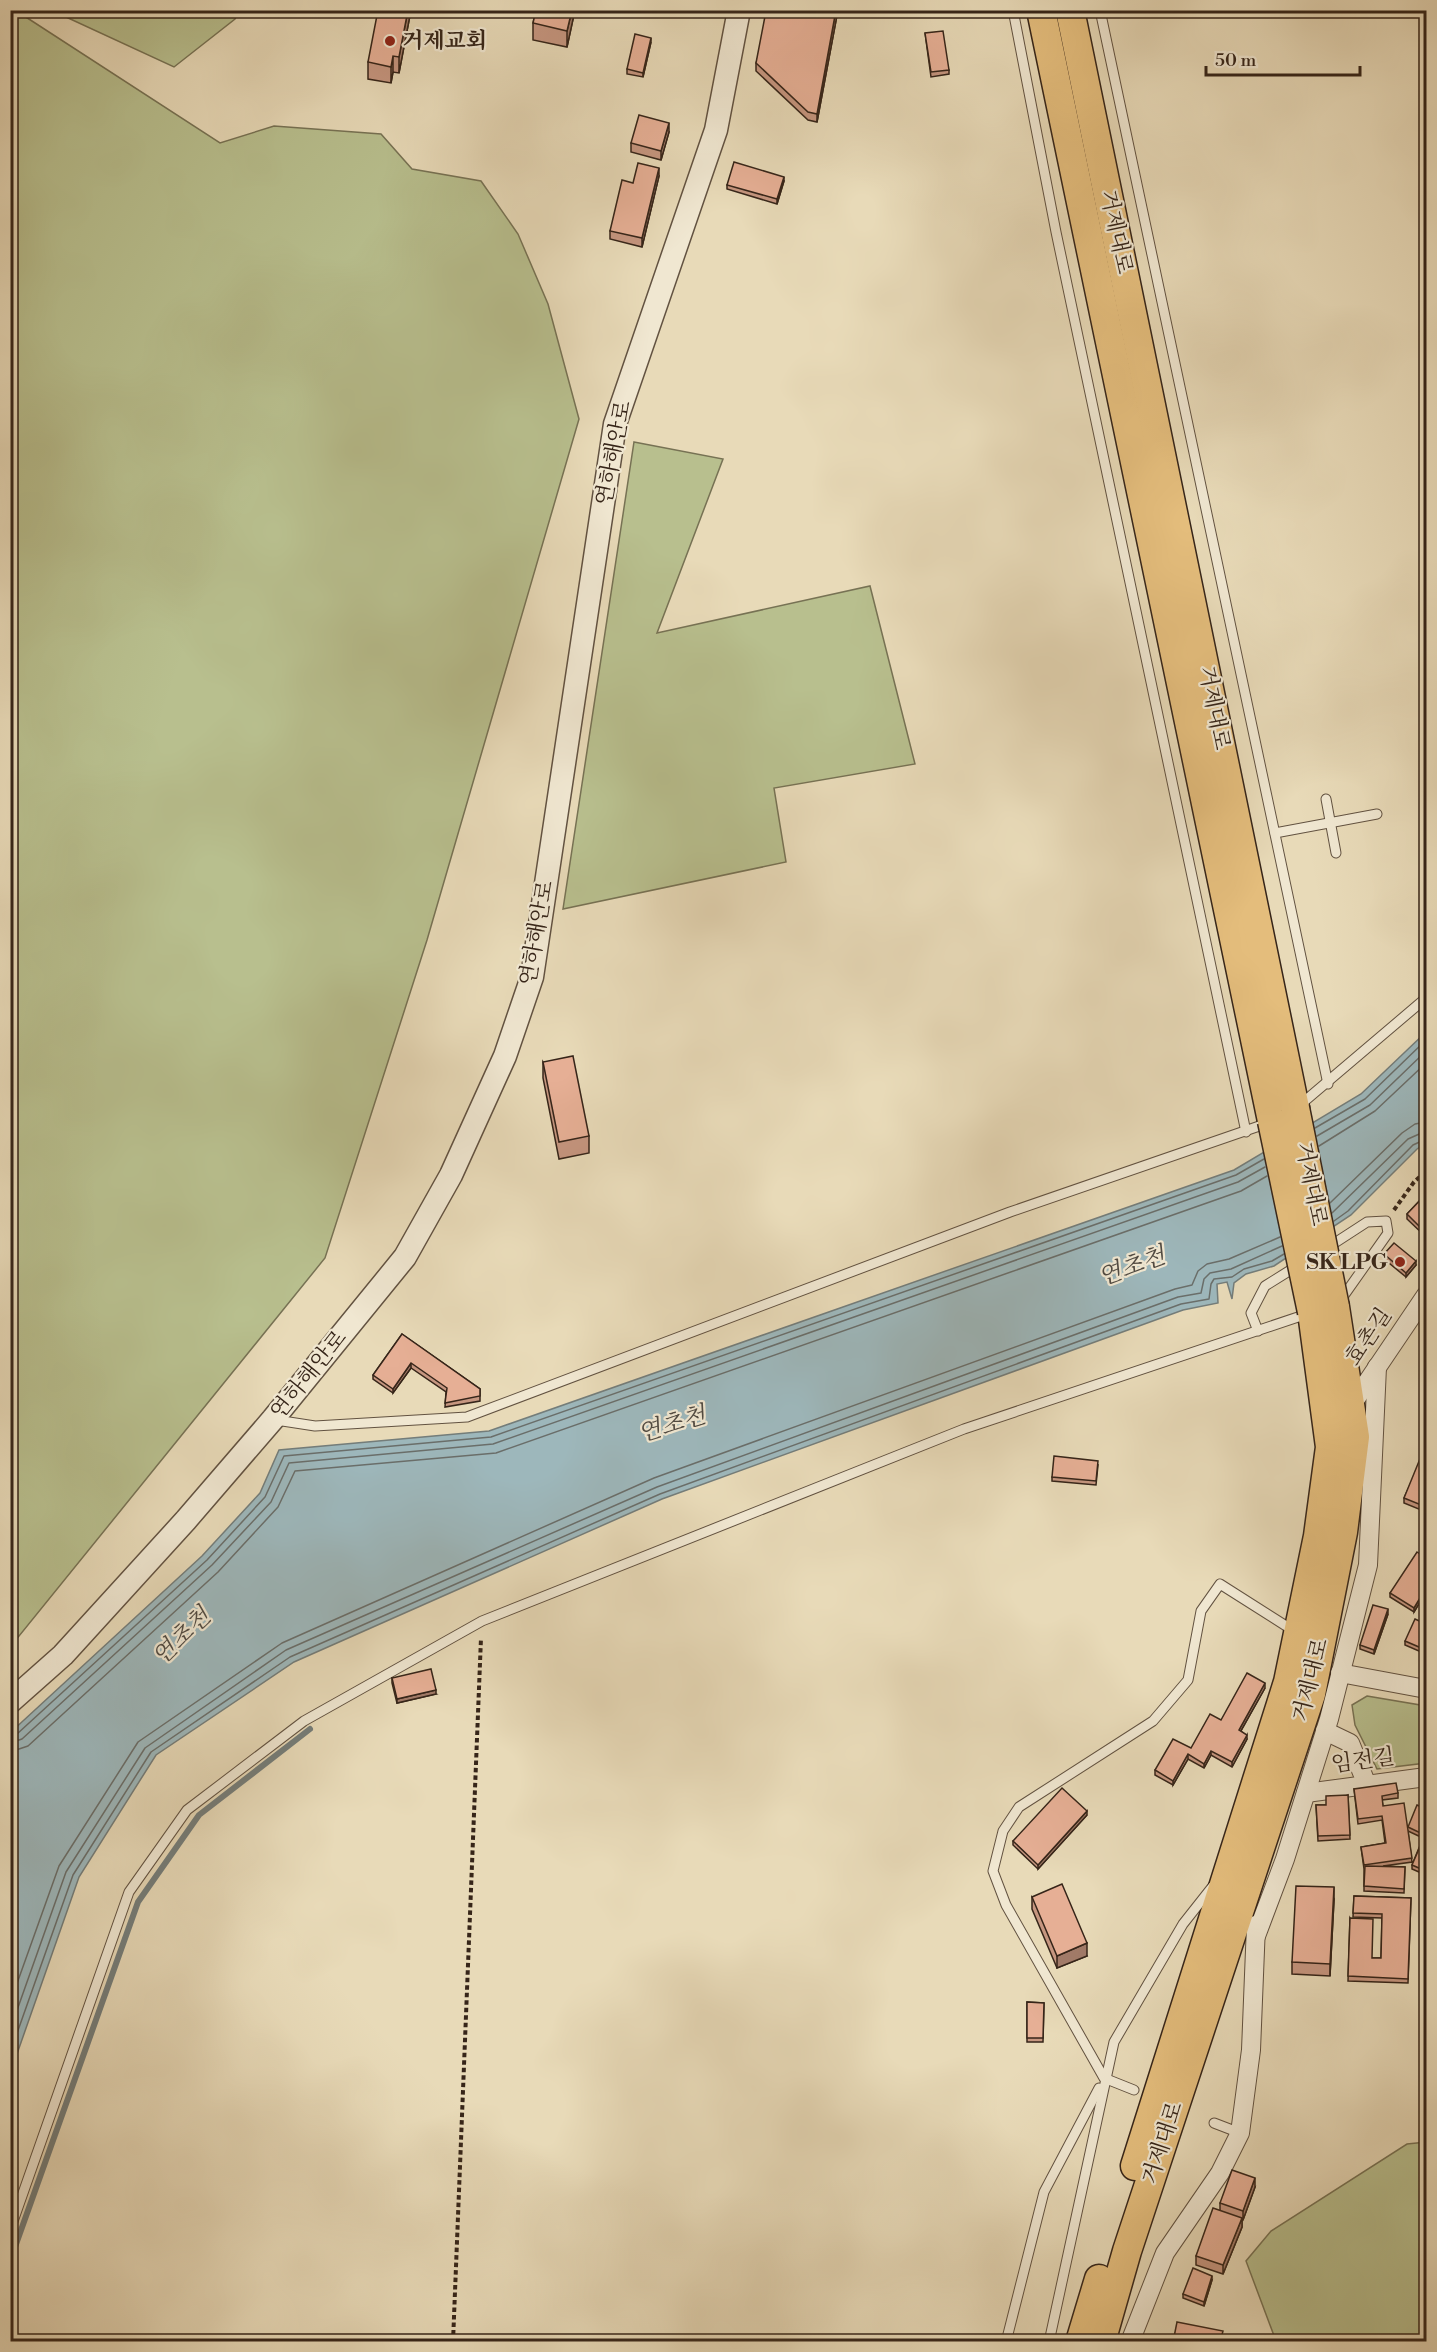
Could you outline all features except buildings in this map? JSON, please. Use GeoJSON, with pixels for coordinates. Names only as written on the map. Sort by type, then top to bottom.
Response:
{"type":"FeatureCollection","features":[{"type":"Feature","properties":{"kind":"main road","name":"거제대로"},"geometry":{"type":"LineString","coordinates":[[1041,10],[1284,1114]]}},
{"type":"Feature","properties":{"kind":"main road","name":"거제대로"},"geometry":{"type":"LineString","coordinates":[[1070,10],[1284,1114],[1324,1310],[1351,1406],[1355,1437],[1343,1532],[1311,1694],[1241,1866],[1080,2342]]}},
{"type":"Feature","properties":{"kind":"main road","name":"거제대로"},"geometry":{"type":"LineString","coordinates":[[1101,2342],[1241,1866],[1288,1682],[1318,1536],[1330,1447],[1324,1310]]}},
{"type":"Feature","properties":{"kind":"street","name":"연하해안로"},"geometry":{"type":"LineString","coordinates":[[10,1702],[63,1655],[186,1520],[273,1419],[405,1257],[456,1164],[504,1056],[532,977],[615,424],[716,130],[739,10]]}},
{"type":"Feature","properties":{"kind":"street","name":"효촌길"},"geometry":{"type":"LineString","coordinates":[[1351,1406],[1426,1295]]}},
{"type":"Feature","properties":{"kind":"street"},"geometry":{"type":"LineString","coordinates":[[1256,1936],[1285,1859],[1325,1731],[1368,1565],[1377,1367]]}},
{"type":"Feature","properties":{"kind":"street"},"geometry":{"type":"LineString","coordinates":[[1340,1673],[1426,1689]]}},
{"type":"Feature","properties":{"kind":"street"},"geometry":{"type":"LineString","coordinates":[[1325,1731],[1350,1743],[1367,1785]]}},
{"type":"Feature","properties":{"kind":"street","name":"임전길"},"geometry":{"type":"LineString","coordinates":[[1306,1793],[1426,1777]]}},
{"type":"Feature","properties":{"kind":"street"},"geometry":{"type":"LineString","coordinates":[[1130,2342],[1165,2253],[1220,2173],[1240,2133],[1251,2050],[1256,1936],[1241,1866]]}},
{"type":"Feature","properties":{"kind":"lane"},"geometry":{"type":"LineString","coordinates":[[1013,10],[1058,244],[1246,1132]]}},
{"type":"Feature","properties":{"kind":"lane"},"geometry":{"type":"LineString","coordinates":[[1100,10],[1328,1084]]}},
{"type":"Feature","properties":{"kind":"lane"},"geometry":{"type":"LineString","coordinates":[[1326,799],[1336,853]]}},
{"type":"Feature","properties":{"kind":"lane"},"geometry":{"type":"LineString","coordinates":[[1275,833],[1377,814]]}},
{"type":"Feature","properties":{"kind":"lane"},"geometry":{"type":"LineString","coordinates":[[273,1419],[315,1426],[467,1417],[1010,1212],[1246,1132],[1284,1114],[1328,1084],[1426,998]]}},
{"type":"Feature","properties":{"kind":"lane"},"geometry":{"type":"LineString","coordinates":[[10,2230],[129,1892],[188,1810],[304,1721],[482,1621],[964,1429],[1324,1310],[1388,1233],[1386,1221],[1366,1222],[1265,1286],[1251,1312],[1258,1330]]}},
{"type":"Feature","properties":{"kind":"lane"},"geometry":{"type":"LineString","coordinates":[[1134,2090],[1104,2078],[1006,1905],[993,1871],[1003,1831],[1019,1807],[1153,1721],[1188,1680],[1201,1611],[1220,1584],[1298,1634]]}},
{"type":"Feature","properties":{"kind":"lane"},"geometry":{"type":"LineString","coordinates":[[1049,2342],[1104,2078],[1114,2042],[1183,1924],[1241,1866]]}},
{"type":"Feature","properties":{"kind":"lane"},"geometry":{"type":"LineString","coordinates":[[1006,2342],[1044,2192],[1104,2078]]}},
{"type":"Feature","properties":{"kind":"lane"},"geometry":{"type":"LineString","coordinates":[[1214,2123],[1240,2133]]}},
{"type":"Feature","properties":{"kind":"path"},"geometry":{"type":"LineString","coordinates":[[1386,1221],[1414,1182],[1426,1171]]}},
{"type":"Feature","properties":{"kind":"path"},"geometry":{"type":"LineString","coordinates":[[453,2342],[482,1621]]}},
{"type":"Feature","properties":{"kind":"green space"},"geometry":{"type":"Polygon","coordinates":[[[15,10],[220,143],[274,126],[381,134],[412,169],[481,181],[518,234],[548,304],[579,419],[427,940],[325,1258],[11,1646],[10,11],[15,10]]]}},
{"type":"Feature","properties":{"kind":"green space"},"geometry":{"type":"Polygon","coordinates":[[[239,10],[235,19],[174,67],[53,11],[239,10]]]}},
{"type":"Feature","properties":{"kind":"green space"},"geometry":{"type":"Polygon","coordinates":[[[634,442],[723,459],[657,633],[870,586],[915,764],[774,788],[786,862],[563,909],[634,442]]]}},
{"type":"Feature","properties":{"kind":"green space"},"geometry":{"type":"Polygon","coordinates":[[[1367,1696],[1426,1706],[1426,1763],[1377,1769],[1355,1725],[1352,1705],[1367,1696]]]}},
{"type":"Feature","properties":{"kind":"green space"},"geometry":{"type":"Polygon","coordinates":[[[1426,2142],[1426,2341],[1276,2341],[1246,2261],[1271,2231],[1407,2144],[1426,2142]]]}},
{"type":"Feature","properties":{"kind":"water","name":"연초천"},"geometry":{"type":"Polygon","coordinates":[[[1426,1032],[1426,1143],[1417,1149],[1351,1215],[1274,1266],[1246,1274],[1234,1283],[1232,1299],[1227,1282],[1217,1284],[1218,1303],[1183,1310],[662,1499],[294,1662],[156,1755],[79,1877],[11,2071],[11,1732],[202,1556],[260,1493],[279,1450],[489,1431],[1234,1170],[1361,1094],[1426,1032]]]}},
{"type":"Feature","properties":{"kind":"waterway"},"geometry":{"type":"LineString","coordinates":[[10,2261],[138,1902],[199,1815],[310,1729]]}},
{"type":"Feature","properties":{"kind":"place","name":"거제교회"},"geometry":{"type":"Point","coordinates":[390,41]}},
{"type":"Feature","properties":{"kind":"place","name":"SK LPG"},"geometry":{"type":"Point","coordinates":[1400,1262]}}]}
